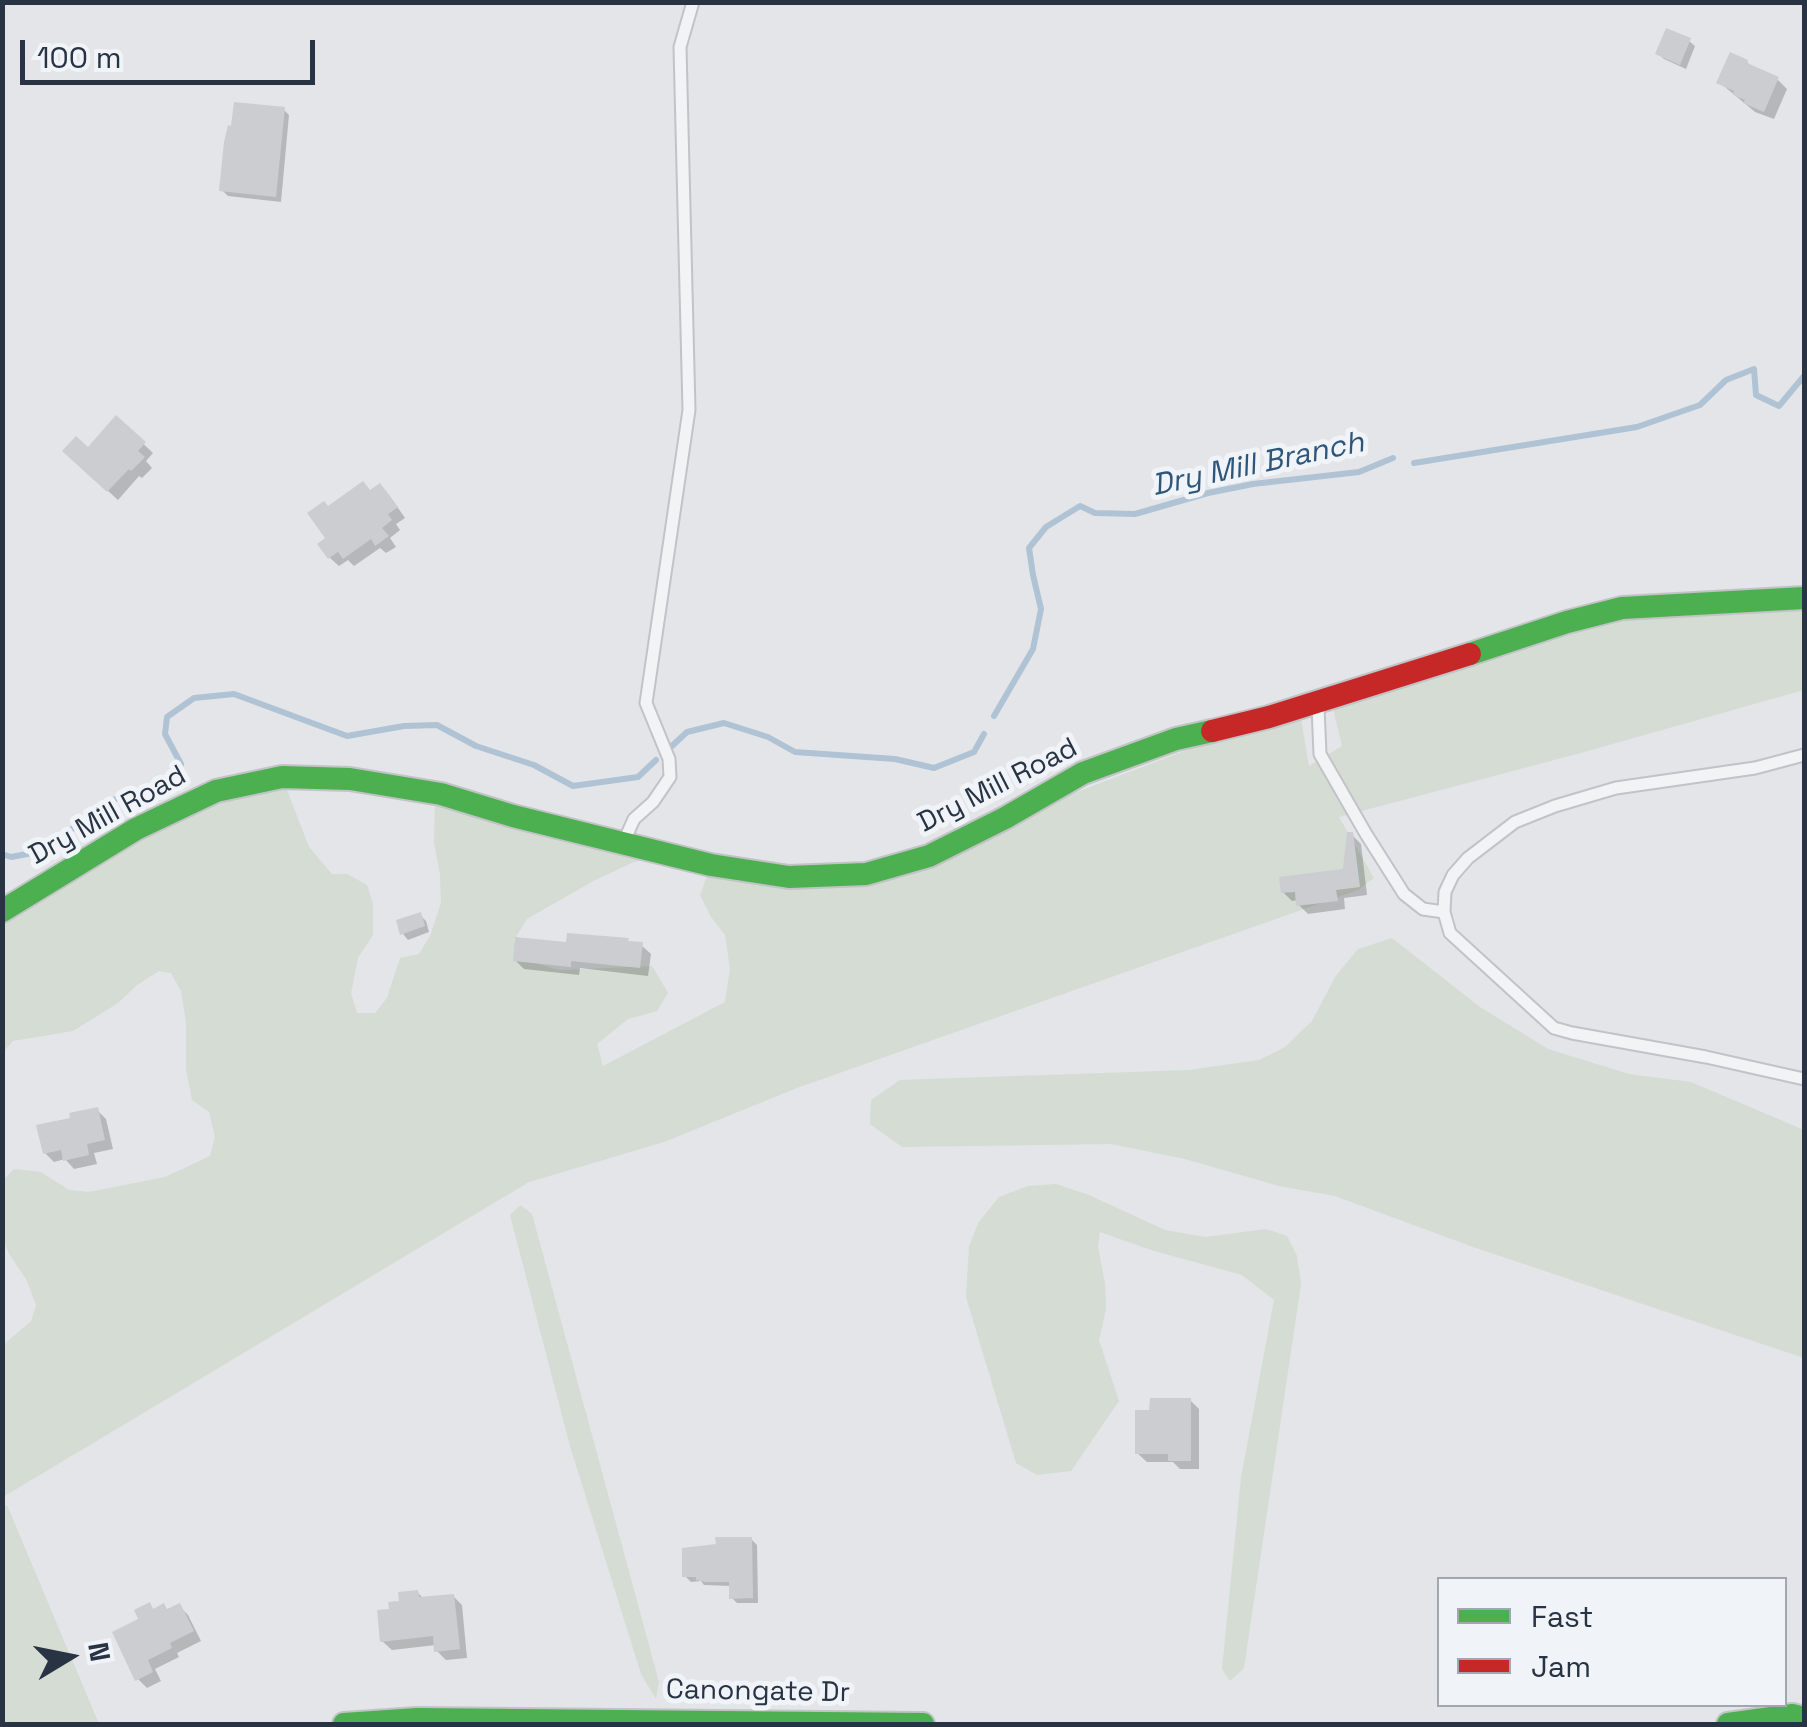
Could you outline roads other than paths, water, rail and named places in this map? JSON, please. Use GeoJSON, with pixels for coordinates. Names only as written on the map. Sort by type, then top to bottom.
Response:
{"type":"FeatureCollection","features":[{"type":"Feature","properties":{"kind":"street","name":"Dry Mill Road"},"geometry":{"type":"LineString","coordinates":[[2,911],[136,830],[216,791],[282,777],[350,778],[442,794],[513,816],[698,862],[789,878],[866,874],[929,856],[1083,773],[1176,739],[1318,702],[1568,622],[1622,608],[1804,598]]}},
{"type":"Feature","properties":{"kind":"street"},"geometry":{"type":"LineString","coordinates":[[1728,1724],[1793,1714],[1804,1718]]}},
{"type":"Feature","properties":{"kind":"street","name":"Canongate Dr"},"geometry":{"type":"LineString","coordinates":[[344,1724],[388,1719],[923,1724]]}},
{"type":"Feature","properties":{"kind":"lane"},"geometry":{"type":"LineString","coordinates":[[624,842],[634,819],[653,802],[670,777],[670,759],[646,703],[689,410],[680,47],[693,2]]}},
{"type":"Feature","properties":{"kind":"lane"},"geometry":{"type":"LineString","coordinates":[[1318,702],[1320,754],[1366,834],[1404,894],[1423,908],[1444,912]]}},
{"type":"Feature","properties":{"kind":"lane"},"geometry":{"type":"LineString","coordinates":[[1804,755],[1755,768],[1616,788],[1516,822],[1453,874],[1445,892],[1444,912],[1450,933],[1554,1028],[1804,1079]]}},
{"type":"Feature","properties":{"kind":"waterway","name":"Dry Mill Branch"},"geometry":{"type":"LineString","coordinates":[[1414,463],[1637,427],[1700,405],[1726,380],[1754,369],[1756,395],[1779,406],[1804,376]]}},
{"type":"Feature","properties":{"kind":"waterway","name":"Dry Mill Branch"},"geometry":{"type":"LineString","coordinates":[[994,716],[1033,649],[1041,609],[1029,548],[1046,527],[1080,506],[1095,513],[1135,514],[1253,484],[1359,472],[1393,458]]}},
{"type":"Feature","properties":{"kind":"waterway","name":"Dry Mill Branch"},"geometry":{"type":"LineString","coordinates":[[2,854],[11,857],[43,851],[109,801],[176,781],[181,764],[165,734],[167,717],[194,698],[234,694],[347,736],[404,726],[437,725],[476,746],[534,765],[573,786],[638,777],[656,760]]}},
{"type":"Feature","properties":{"kind":"waterway","name":"Dry Mill Branch"},"geometry":{"type":"LineString","coordinates":[[672,746],[687,732],[724,723],[768,737],[795,752],[895,759],[934,768],[974,752],[984,734]]}}]}
